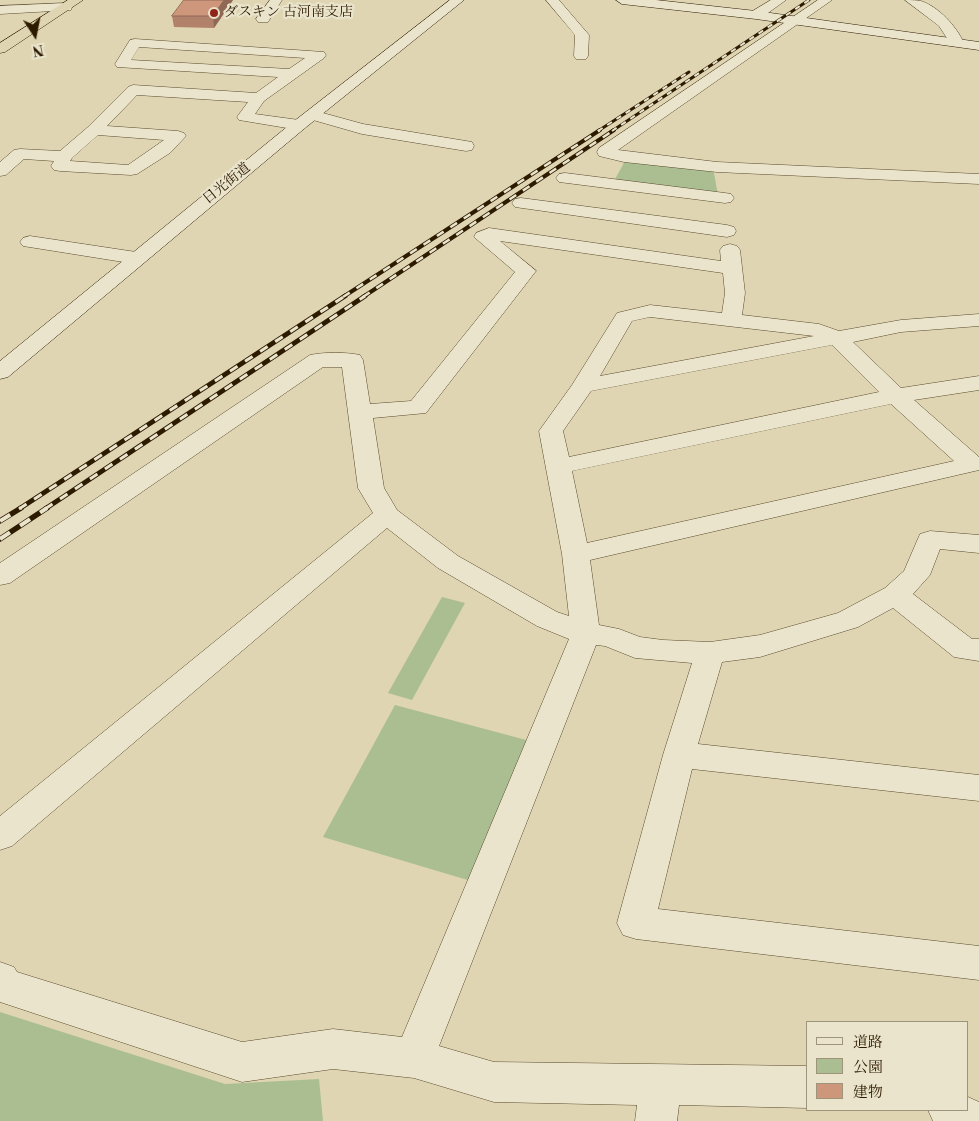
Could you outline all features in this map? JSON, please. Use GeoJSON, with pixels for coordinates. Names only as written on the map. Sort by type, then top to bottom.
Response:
{"type":"FeatureCollection","features":[{"type":"Feature","properties":{"kind":"highway"},"geometry":{"type":"LineString","coordinates":[[0,49],[72,3]]}},
{"type":"Feature","properties":{"kind":"street"},"geometry":{"type":"LineString","coordinates":[[263,19],[276,0]]}},
{"type":"Feature","properties":{"kind":"street","name":"日光街道"},"geometry":{"type":"LineString","coordinates":[[0,372],[305,120],[458,0]]}},
{"type":"Feature","properties":{"kind":"street"},"geometry":{"type":"LineString","coordinates":[[552,0],[582,36],[581,56]]}},
{"type":"Feature","properties":{"kind":"street"},"geometry":{"type":"LineString","coordinates":[[622,0],[756,15],[795,22],[979,46]]}},
{"type":"Feature","properties":{"kind":"street"},"geometry":{"type":"LineString","coordinates":[[756,15],[780,0]]}},
{"type":"Feature","properties":{"kind":"street"},"geometry":{"type":"LineString","coordinates":[[826,0],[605,152],[624,157],[717,168],[979,179]]}},
{"type":"Feature","properties":{"kind":"street"},"geometry":{"type":"LineString","coordinates":[[911,0],[948,25],[957,43]]}},
{"type":"Feature","properties":{"kind":"street"},"geometry":{"type":"LineString","coordinates":[[0,10],[72,3]]}},
{"type":"Feature","properties":{"kind":"street"},"geometry":{"type":"LineString","coordinates":[[293,74],[122,64],[135,43],[319,55],[293,74],[259,98],[244,117],[305,120],[466,146]]}},
{"type":"Feature","properties":{"kind":"street"},"geometry":{"type":"LineString","coordinates":[[94,130],[178,136],[164,149],[131,170],[60,166],[64,156],[94,130],[133,90],[259,98]]}},
{"type":"Feature","properties":{"kind":"street"},"geometry":{"type":"LineString","coordinates":[[0,171],[20,154],[64,156]]}},
{"type":"Feature","properties":{"kind":"street"},"geometry":{"type":"LineString","coordinates":[[717,168],[725,198],[735,293],[731,319]]}},
{"type":"Feature","properties":{"kind":"street"},"geometry":{"type":"LineString","coordinates":[[565,178],[725,198]]}},
{"type":"Feature","properties":{"kind":"street"},"geometry":{"type":"LineString","coordinates":[[522,203],[727,231]]}},
{"type":"Feature","properties":{"kind":"street"},"geometry":{"type":"LineString","coordinates":[[360,412],[418,408],[526,271],[482,238],[489,234],[732,268]]}},
{"type":"Feature","properties":{"kind":"street"},"geometry":{"type":"LineString","coordinates":[[30,242],[136,258]]}},
{"type":"Feature","properties":{"kind":"street"},"geometry":{"type":"LineString","coordinates":[[414,1058],[586,634],[576,554],[551,431],[583,386],[624,317],[650,311],[819,330],[836,338],[896,396],[972,464],[576,554]]}},
{"type":"Feature","properties":{"kind":"street"},"geometry":{"type":"LineString","coordinates":[[583,386],[902,326],[948,320],[979,320]]}},
{"type":"Feature","properties":{"kind":"street"},"geometry":{"type":"LineString","coordinates":[[0,576],[318,360],[352,360],[371,488],[387,515],[448,562],[547,619],[586,634],[609,636],[635,647],[663,651],[710,653],[760,646],[848,620],[895,594],[916,575],[930,540],[979,544]]}},
{"type":"Feature","properties":{"kind":"street"},"geometry":{"type":"LineString","coordinates":[[559,466],[896,396],[979,383]]}},
{"type":"Feature","properties":{"kind":"street"},"geometry":{"type":"LineString","coordinates":[[0,836],[387,515]]}},
{"type":"Feature","properties":{"kind":"street"},"geometry":{"type":"LineString","coordinates":[[895,594],[965,649],[979,650]]}},
{"type":"Feature","properties":{"kind":"street"},"geometry":{"type":"LineString","coordinates":[[710,653],[679,755],[636,923],[979,963]]}},
{"type":"Feature","properties":{"kind":"street"},"geometry":{"type":"LineString","coordinates":[[679,755],[979,788]]}},
{"type":"Feature","properties":{"kind":"street"},"geometry":{"type":"LineString","coordinates":[[0,980],[4,986],[242,1062],[333,1048],[414,1058],[494,1082],[658,1103],[806,1087]]}},
{"type":"Feature","properties":{"kind":"street"},"geometry":{"type":"LineString","coordinates":[[951,1111],[974,1121]]}},
{"type":"Feature","properties":{"kind":"green space"},"geometry":{"type":"Polygon","coordinates":[[[626,159],[713,168],[718,195],[614,181],[626,159]]]}},
{"type":"Feature","properties":{"kind":"green space"},"geometry":{"type":"Polygon","coordinates":[[[442,597],[465,603],[412,700],[388,693],[442,597]]]}},
{"type":"Feature","properties":{"kind":"green space"},"geometry":{"type":"Polygon","coordinates":[[[395,705],[530,741],[471,881],[323,837],[395,705]]]}},
{"type":"Feature","properties":{"kind":"green space"},"geometry":{"type":"Polygon","coordinates":[[[0,1012],[225,1084],[319,1079],[323,1121],[0,1121],[0,1012]]]}},
{"type":"Feature","properties":{"kind":"building"},"geometry":{"type":"Polygon","coordinates":[[[184,0],[224,0],[213,16],[172,16],[184,0]]]}},
{"type":"Feature","properties":{"kind":"railway"},"geometry":{"type":"LineString","coordinates":[[612,131],[809,0]]}},
{"type":"Feature","properties":{"kind":"railway"},"geometry":{"type":"LineString","coordinates":[[598,131],[689,72]]}},
{"type":"Feature","properties":{"kind":"railway"},"geometry":{"type":"LineString","coordinates":[[343,297],[600,130]]}},
{"type":"Feature","properties":{"kind":"railway"},"geometry":{"type":"LineString","coordinates":[[363,297],[614,130]]}},
{"type":"Feature","properties":{"kind":"railway"},"geometry":{"type":"LineString","coordinates":[[19,509],[345,296]]}},
{"type":"Feature","properties":{"kind":"railway"},"geometry":{"type":"LineString","coordinates":[[45,509],[365,296]]}},
{"type":"Feature","properties":{"kind":"railway"},"geometry":{"type":"LineString","coordinates":[[0,521],[21,508]]}},
{"type":"Feature","properties":{"kind":"railway"},"geometry":{"type":"LineString","coordinates":[[0,539],[47,508]]}},
{"type":"Feature","properties":{"kind":"place","name":"ダスキン 古河南支店"},"geometry":{"type":"Point","coordinates":[214,13]}}]}
